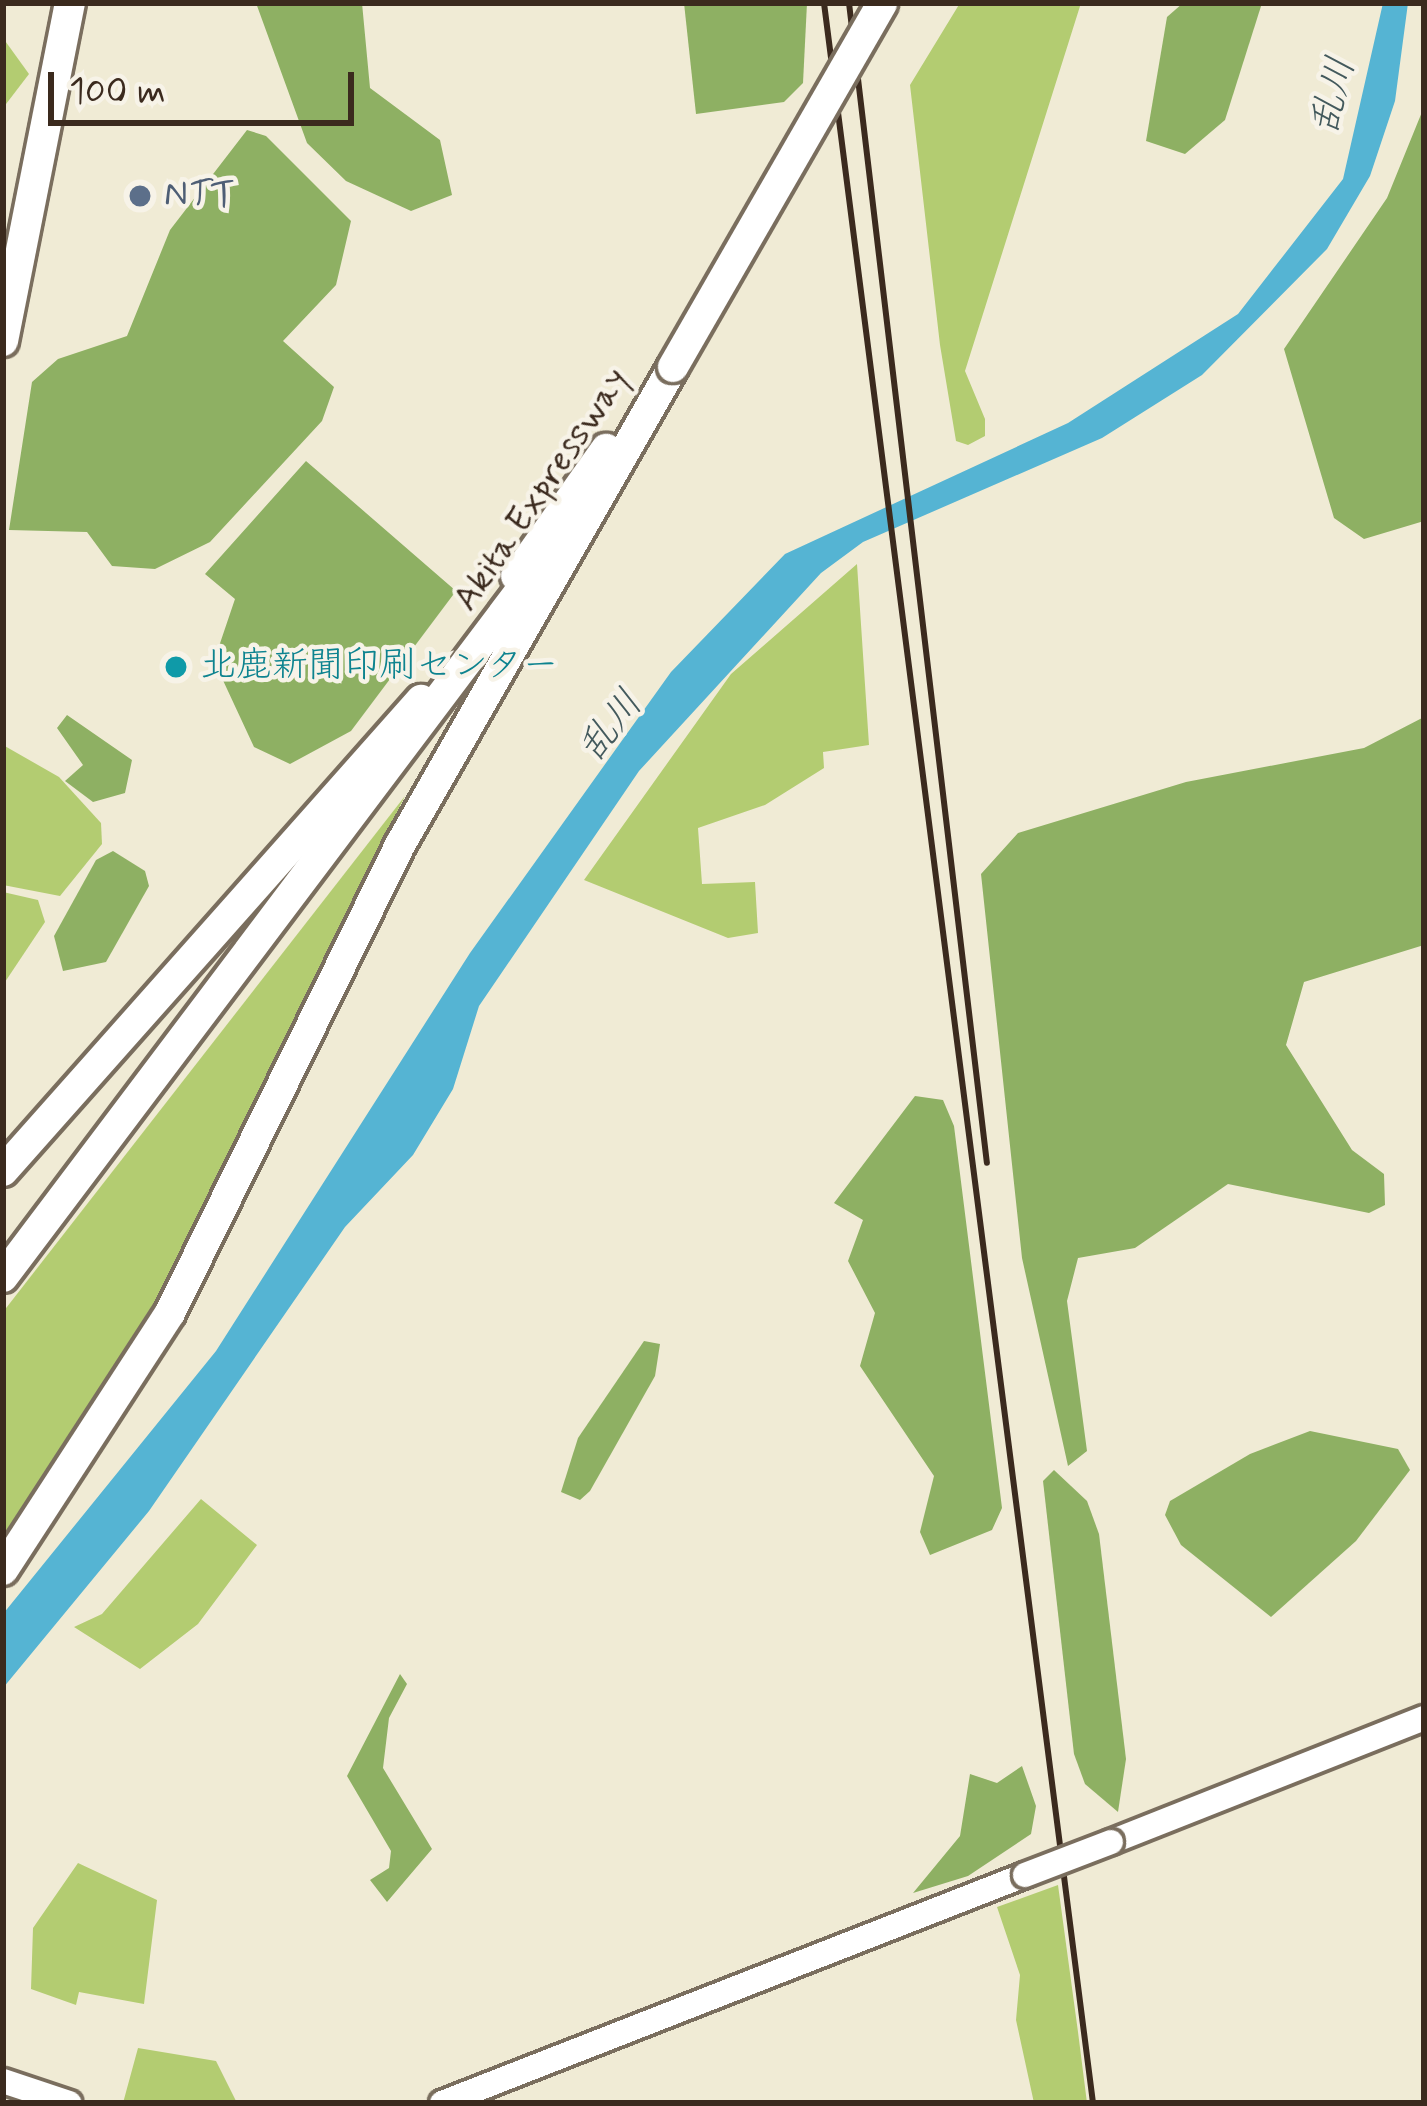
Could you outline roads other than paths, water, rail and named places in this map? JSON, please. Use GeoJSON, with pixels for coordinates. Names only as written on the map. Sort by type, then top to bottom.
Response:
{"type":"FeatureCollection","features":[{"type":"Feature","properties":{"kind":"highway"},"geometry":{"type":"LineString","coordinates":[[3,341],[70,3]]}},
{"type":"Feature","properties":{"kind":"highway","name":"Akita Expressway"},"geometry":{"type":"LineString","coordinates":[[3,1276],[363,812],[673,367],[882,3]]}},
{"type":"Feature","properties":{"kind":"highway"},"geometry":{"type":"LineString","coordinates":[[3,1171],[396,731],[673,367]]}},
{"type":"Feature","properties":{"kind":"highway"},"geometry":{"type":"LineString","coordinates":[[3,1570],[170,1313],[400,845],[673,367]]}},
{"type":"Feature","properties":{"kind":"street"},"geometry":{"type":"LineString","coordinates":[[442,2103],[1424,1718]]}},
{"type":"Feature","properties":{"kind":"street"},"geometry":{"type":"LineString","coordinates":[[3,2081],[69,2103]]}},
{"type":"Feature","properties":{"kind":"water"},"geometry":{"type":"Polygon","coordinates":[[[1383,3],[1408,3],[1395,101],[1370,176],[1327,249],[1202,375],[1102,438],[863,542],[821,573],[639,771],[479,1006],[453,1089],[413,1155],[345,1227],[149,1511],[3,1688],[3,1614],[216,1351],[470,953],[671,672],[785,554],[1068,423],[1238,314],[1343,179],[1383,3]]]}},
{"type":"Feature","properties":{"kind":"railway"},"geometry":{"type":"LineString","coordinates":[[824,3],[1093,2103]]}},
{"type":"Feature","properties":{"kind":"railway"},"geometry":{"type":"LineString","coordinates":[[849,3],[987,1163]]}},
{"type":"Feature","properties":{"kind":"place","name":"NTT"},"geometry":{"type":"Point","coordinates":[140,196]}},
{"type":"Feature","properties":{"kind":"place","name":"北鹿新聞印刷センター"},"geometry":{"type":"Point","coordinates":[176,667]}},
{"type":"Feature","properties":{"kind":"water label","name":"乱川"},"geometry":{"type":"Point","coordinates":[1335,96]}},
{"type":"Feature","properties":{"kind":"water label","name":"乱川"},"geometry":{"type":"Point","coordinates":[612,727]}}]}
